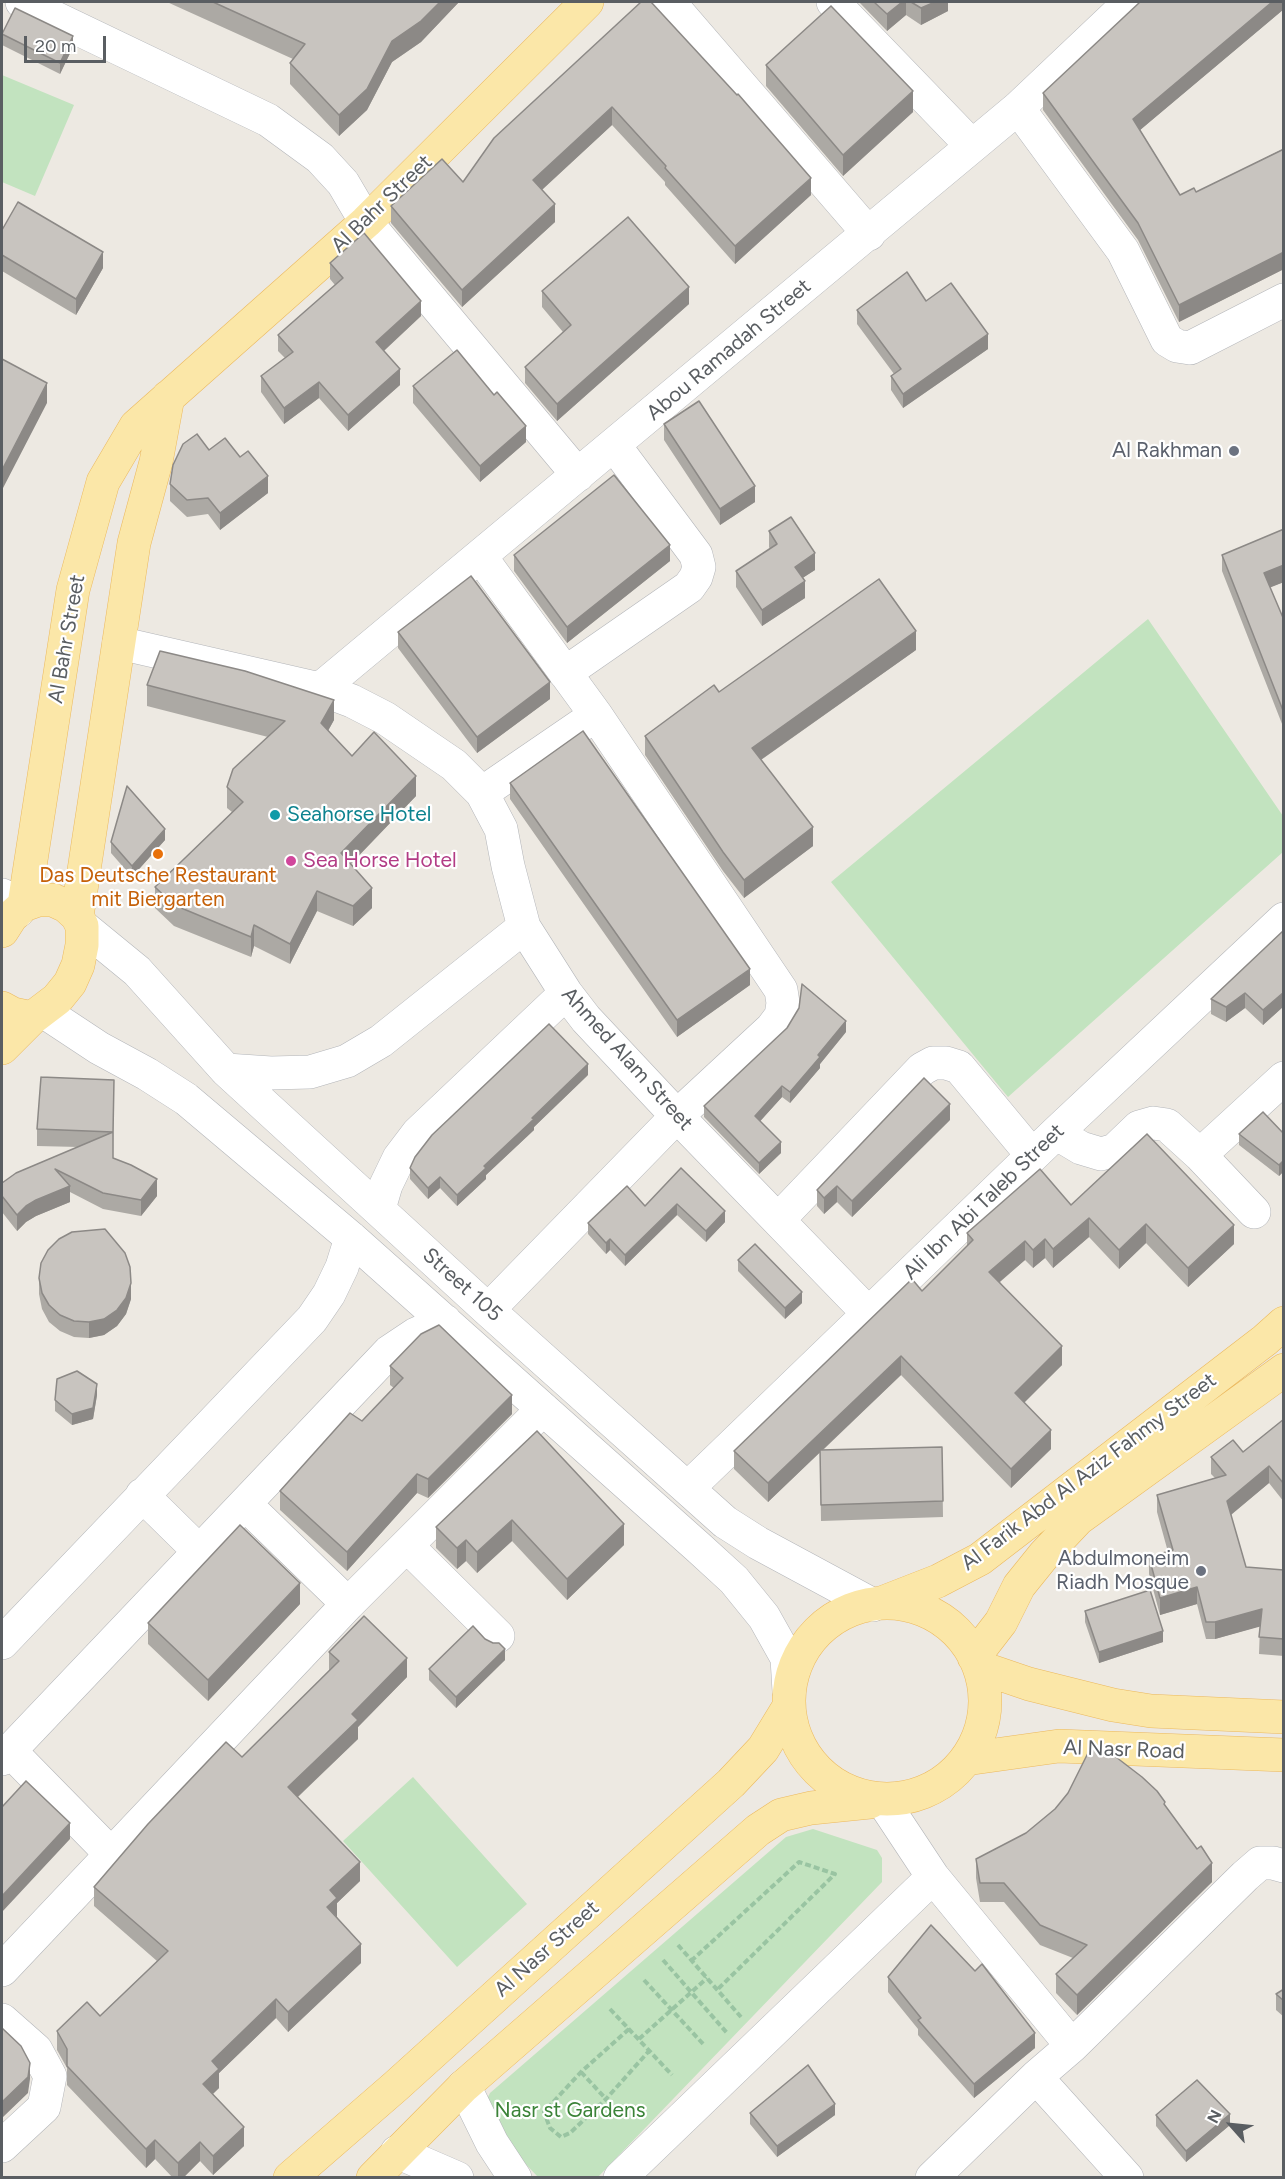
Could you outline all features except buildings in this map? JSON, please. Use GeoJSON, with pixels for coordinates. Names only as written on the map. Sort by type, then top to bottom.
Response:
{"type":"FeatureCollection","features":[{"type":"Feature","properties":{"kind":"main road","name":"Al Bahr Street"},"geometry":{"type":"LineString","coordinates":[[11,910],[73,590],[103,482],[136,426],[366,222],[587,2]]}},
{"type":"Feature","properties":{"kind":"main road"},"geometry":{"type":"LineString","coordinates":[[2,1048],[57,999],[70,983],[78,965],[82,945],[80,921],[134,543],[156,462],[168,398]]}},
{"type":"Feature","properties":{"kind":"main road"},"geometry":{"type":"LineString","coordinates":[[11,910],[38,900],[53,900],[66,906],[80,921]]}},
{"type":"Feature","properties":{"kind":"main road"},"geometry":{"type":"LineString","coordinates":[[2,1008],[13,1014],[37,1015]]}},
{"type":"Feature","properties":{"kind":"main road","name":"Al Farik Abd Al Aziz Fahmy Street"},"geometry":{"type":"LineString","coordinates":[[878,1604],[938,1581],[980,1559],[1284,1323]]}},
{"type":"Feature","properties":{"kind":"main road","name":"Al Farik Abd Al Aziz Fahmy Street"},"geometry":{"type":"LineString","coordinates":[[976,1662],[1001,1622],[1019,1586],[1078,1519],[1284,1370]]}},
{"type":"Feature","properties":{"kind":"main road"},"geometry":{"type":"LineString","coordinates":[[373,2178],[464,2086],[758,1830],[781,1815],[811,1808],[876,1801],[911,1797],[942,1783],[966,1759],[979,1735],[985,1709],[984,1683],[964,1640],[942,1619],[914,1606],[878,1604],[849,1610],[820,1629],[799,1657],[789,1699],[797,1743],[818,1772],[848,1792],[876,1801]]}},
{"type":"Feature","properties":{"kind":"main road","name":"Al Nasr Road"},"geometry":{"type":"LineString","coordinates":[[976,1662],[1029,1683],[1113,1705],[1151,1711],[1284,1717]]}},
{"type":"Feature","properties":{"kind":"main road","name":"Al Nasr Street"},"geometry":{"type":"LineString","coordinates":[[290,2178],[396,2086],[731,1783],[763,1749],[789,1699]]}},
{"type":"Feature","properties":{"kind":"main road","name":"Al Nasr Road"},"geometry":{"type":"LineString","coordinates":[[966,1759],[1059,1746],[1284,1755]]}},
{"type":"Feature","properties":{"kind":"street"},"geometry":{"type":"LineString","coordinates":[[22,2],[268,120],[320,158],[343,183],[366,222],[578,475]]}},
{"type":"Feature","properties":{"kind":"street"},"geometry":{"type":"LineString","coordinates":[[669,2],[869,234]]}},
{"type":"Feature","properties":{"kind":"street"},"geometry":{"type":"LineString","coordinates":[[833,2],[972,146]]}},
{"type":"Feature","properties":{"kind":"street","name":"Abou Ramadah Street"},"geometry":{"type":"LineString","coordinates":[[320,689],[1018,108],[1130,2]]}},
{"type":"Feature","properties":{"kind":"street"},"geometry":{"type":"LineString","coordinates":[[1018,108],[1123,250],[1167,340],[1177,346],[1190,348],[1284,300]]}},
{"type":"Feature","properties":{"kind":"street"},"geometry":{"type":"LineString","coordinates":[[565,673],[689,587],[699,567],[696,555],[614,445]]}},
{"type":"Feature","properties":{"kind":"street"},"geometry":{"type":"LineString","coordinates":[[480,556],[596,715],[781,990],[783,1003],[781,1016],[772,1028],[677,1116],[488,1310]]}},
{"type":"Feature","properties":{"kind":"street","name":"Ahmed Alam Street"},"geometry":{"type":"LineString","coordinates":[[119,643],[320,689],[352,701],[421,741],[454,765],[482,793],[501,829],[524,927],[566,993],[586,1019],[677,1116],[868,1313]]}},
{"type":"Feature","properties":{"kind":"street"},"geometry":{"type":"LineString","coordinates":[[482,793],[596,715]]}},
{"type":"Feature","properties":{"kind":"street","name":"Ali Ibn Abi Taleb Street"},"geometry":{"type":"LineString","coordinates":[[687,1488],[1032,1155],[1284,919]]}},
{"type":"Feature","properties":{"kind":"street","name":"Street 105"},"geometry":{"type":"LineString","coordinates":[[80,921],[137,971],[226,1070],[488,1310],[725,1522],[758,1543],[878,1604]]}},
{"type":"Feature","properties":{"kind":"street"},"geometry":{"type":"LineString","coordinates":[[226,1070],[271,1073],[310,1072],[347,1061],[381,1041],[524,927]]}},
{"type":"Feature","properties":{"kind":"street"},"geometry":{"type":"LineString","coordinates":[[379,1209],[386,1185],[399,1158],[418,1133],[566,993]]}},
{"type":"Feature","properties":{"kind":"street","name":"Street 105"},"geometry":{"type":"LineString","coordinates":[[37,1015],[147,1074],[186,1099],[351,1238],[734,1580],[764,1617],[787,1658],[789,1699]]}},
{"type":"Feature","properties":{"kind":"street"},"geometry":{"type":"LineString","coordinates":[[778,1220],[922,1069],[933,1063],[946,1063],[959,1067],[1032,1155]]}},
{"type":"Feature","properties":{"kind":"street"},"geometry":{"type":"LineString","coordinates":[[1200,1155],[1284,1078]]}},
{"type":"Feature","properties":{"kind":"street"},"geometry":{"type":"LineString","coordinates":[[1056,1133],[1081,1148],[1101,1154],[1115,1150],[1139,1127],[1153,1123],[1167,1125],[1200,1155],[1254,1212]]}},
{"type":"Feature","properties":{"kind":"street"},"geometry":{"type":"LineString","coordinates":[[2,1643],[312,1319],[329,1294],[342,1267],[351,1238]]}},
{"type":"Feature","properties":{"kind":"street"},"geometry":{"type":"LineString","coordinates":[[111,1856],[6,1755],[389,1352],[416,1334],[445,1321]]}},
{"type":"Feature","properties":{"kind":"street"},"geometry":{"type":"LineString","coordinates":[[2,1970],[348,1604],[543,1409]]}},
{"type":"Feature","properties":{"kind":"street"},"geometry":{"type":"LineString","coordinates":[[142,1496],[200,1552]]}},
{"type":"Feature","properties":{"kind":"street"},"geometry":{"type":"LineString","coordinates":[[245,1504],[348,1604]]}},
{"type":"Feature","properties":{"kind":"street"},"geometry":{"type":"LineString","coordinates":[[407,1546],[498,1636]]}},
{"type":"Feature","properties":{"kind":"street"},"geometry":{"type":"LineString","coordinates":[[876,1801],[933,1877],[1072,2046]]}},
{"type":"Feature","properties":{"kind":"street"},"geometry":{"type":"LineString","coordinates":[[932,2178],[1036,2077],[1072,2046],[1245,1876],[1260,1863],[1284,1866]]}},
{"type":"Feature","properties":{"kind":"street"},"geometry":{"type":"LineString","coordinates":[[620,2178],[933,1877]]}},
{"type":"Feature","properties":{"kind":"street"},"geometry":{"type":"LineString","coordinates":[[2,2020],[36,2050],[50,2076],[44,2107],[2,2146]]}},
{"type":"Feature","properties":{"kind":"street"},"geometry":{"type":"LineString","coordinates":[[1036,2077],[1127,2178]]}},
{"type":"Feature","properties":{"kind":"street"},"geometry":{"type":"LineString","coordinates":[[464,2086],[492,2143],[515,2178]]}},
{"type":"Feature","properties":{"kind":"street"},"geometry":{"type":"LineString","coordinates":[[397,2152],[457,2178]]}},
{"type":"Feature","properties":{"kind":"path"},"geometry":{"type":"LineString","coordinates":[[692,1961],[799,1862],[835,1874],[717,1990]]}},
{"type":"Feature","properties":{"kind":"path"},"geometry":{"type":"LineString","coordinates":[[678,1945],[741,2016]]}},
{"type":"Feature","properties":{"kind":"path"},"geometry":{"type":"LineString","coordinates":[[663,1960],[727,2033]]}},
{"type":"Feature","properties":{"kind":"path"},"geometry":{"type":"LineString","coordinates":[[639,2039],[706,1978]]}},
{"type":"Feature","properties":{"kind":"path"},"geometry":{"type":"LineString","coordinates":[[644,1980],[705,2046]]}},
{"type":"Feature","properties":{"kind":"path"},"geometry":{"type":"LineString","coordinates":[[610,2009],[672,2075]]}},
{"type":"Feature","properties":{"kind":"path"},"geometry":{"type":"LineString","coordinates":[[629,2029],[581,2073],[544,2112],[550,2128],[561,2137],[570,2133],[606,2099],[649,2051]]}},
{"type":"Feature","properties":{"kind":"path"},"geometry":{"type":"LineString","coordinates":[[581,2073],[606,2099]]}},
{"type":"Feature","properties":{"kind":"green space"},"geometry":{"type":"Polygon","coordinates":[[[2,75],[74,105],[35,196],[2,182],[2,75]]]}},
{"type":"Feature","properties":{"kind":"green space"},"geometry":{"type":"Polygon","coordinates":[[[1148,619],[1283,816],[1283,852],[1008,1097],[831,882],[1148,619]]]}},
{"type":"Feature","properties":{"kind":"green space"},"geometry":{"type":"Polygon","coordinates":[[[413,1777],[527,1904],[457,1967],[343,1841],[413,1777]]]}},
{"type":"Feature","properties":{"kind":"green space","name":"Nasr st Gardens"},"geometry":{"type":"Polygon","coordinates":[[[813,1829],[877,1850],[882,1858],[882,1882],[598,2177],[538,2177],[493,2130],[486,2101],[490,2093],[786,1837],[813,1829]]]}},
{"type":"Feature","properties":{"kind":"place","name":"Al Rakhman"},"geometry":{"type":"Point","coordinates":[1234,451]}},
{"type":"Feature","properties":{"kind":"place","name":"Seahorse Hotel"},"geometry":{"type":"Point","coordinates":[275,815]}},
{"type":"Feature","properties":{"kind":"place","name":"Das Deutsche Restaurant mit Biergarten"},"geometry":{"type":"Point","coordinates":[158,854]}},
{"type":"Feature","properties":{"kind":"place","name":"Sea Horse Hotel"},"geometry":{"type":"Point","coordinates":[291,861]}},
{"type":"Feature","properties":{"kind":"place","name":"Abdulmoneim Riadh Mosque"},"geometry":{"type":"Point","coordinates":[1201,1571]}}]}
